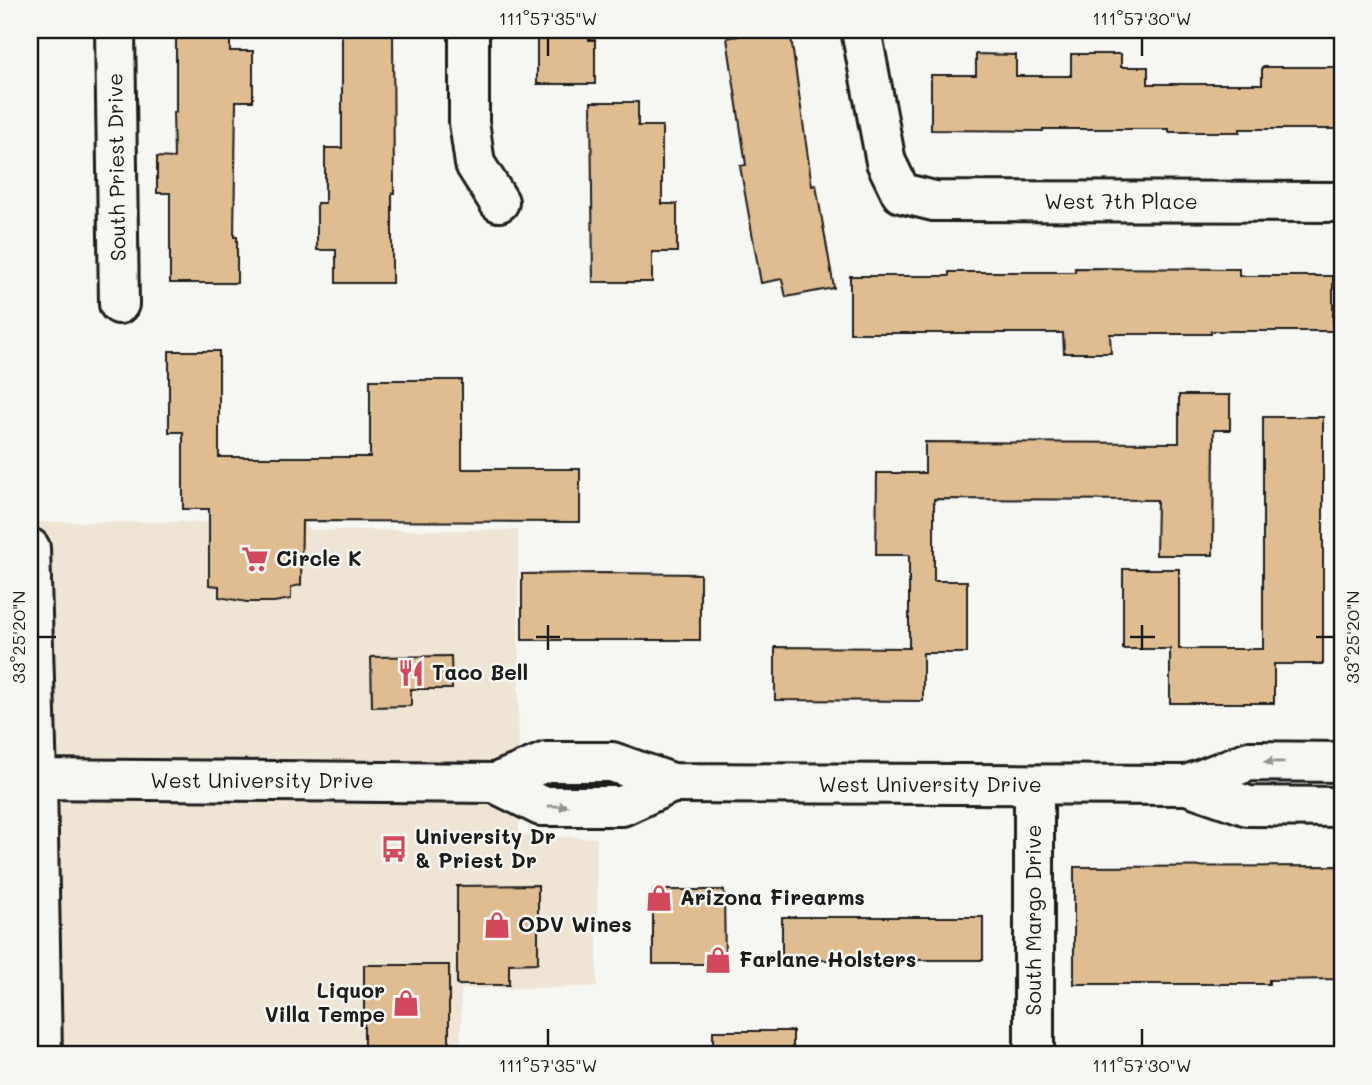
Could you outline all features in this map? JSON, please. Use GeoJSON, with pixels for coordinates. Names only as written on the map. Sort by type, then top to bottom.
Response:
{"type":"FeatureCollection","features":[{"type":"Feature","properties":{"kind":"main road","name":"South Priest Drive"},"geometry":{"type":"LineString","coordinates":[[115,30],[119,304]]}},
{"type":"Feature","properties":{"kind":"main road"},"geometry":{"type":"LineString","coordinates":[[469,30],[469,122],[475,164],[499,202]]}},
{"type":"Feature","properties":{"kind":"main road","name":"West 7th Place"},"geometry":{"type":"LineString","coordinates":[[861,30],[886,162],[901,192],[934,201],[1342,202]]}},
{"type":"Feature","properties":{"kind":"main road"},"geometry":{"type":"LineString","coordinates":[[30,548],[33,779],[43,1055]]}},
{"type":"Feature","properties":{"kind":"main road","name":"West University Drive"},"geometry":{"type":"LineString","coordinates":[[1187,785],[1249,761],[1342,762]]}},
{"type":"Feature","properties":{"kind":"main road","name":"West University Drive"},"geometry":{"type":"LineString","coordinates":[[33,779],[495,783],[547,762],[612,762],[672,783],[1187,785],[1248,806],[1342,807]]}},
{"type":"Feature","properties":{"kind":"main road","name":"South Margo Drive"},"geometry":{"type":"LineString","coordinates":[[1034,785],[1034,1055]]}},
{"type":"Feature","properties":{"kind":"shaded area"},"geometry":{"type":"Polygon","coordinates":[[[30,522],[304,522],[309,530],[518,530],[519,835],[597,838],[597,987],[461,989],[461,1055],[120,1055],[119,1052],[30,1052],[30,522]]]}},
{"type":"Feature","properties":{"kind":"building"},"geometry":{"type":"Polygon","coordinates":[[[176,30],[230,30],[230,51],[253,51],[253,101],[236,101],[234,237],[237,237],[237,283],[170,283],[170,193],[157,193],[157,157],[174,158],[176,30]]]}},
{"type":"Feature","properties":{"kind":"building"},"geometry":{"type":"Polygon","coordinates":[[[342,30],[393,30],[392,283],[336,283],[336,250],[317,250],[317,203],[325,203],[325,148],[342,148],[342,30]]]}},
{"type":"Feature","properties":{"kind":"building"},"geometry":{"type":"Polygon","coordinates":[[[537,30],[589,30],[589,40],[595,40],[595,84],[537,84],[537,30]]]}},
{"type":"Feature","properties":{"kind":"building"},"geometry":{"type":"Polygon","coordinates":[[[737,30],[790,30],[812,186],[816,185],[834,288],[786,297],[782,279],[761,283],[740,166],[746,165],[727,38],[738,36],[737,30]]]}},
{"type":"Feature","properties":{"kind":"building"},"geometry":{"type":"Polygon","coordinates":[[[976,54],[1016,55],[1016,76],[1071,76],[1071,54],[1121,54],[1121,67],[1148,67],[1148,84],[1262,84],[1262,67],[1338,67],[1338,129],[1240,129],[1240,132],[1169,132],[1169,129],[931,130],[931,75],[976,75],[976,54]]]}},
{"type":"Feature","properties":{"kind":"building"},"geometry":{"type":"Polygon","coordinates":[[[591,102],[638,102],[638,126],[662,126],[662,204],[677,204],[677,252],[652,252],[652,282],[593,282],[591,102]]]}},
{"type":"Feature","properties":{"kind":"building"},"geometry":{"type":"Polygon","coordinates":[[[1075,268],[1239,269],[1239,276],[1333,276],[1333,331],[1110,334],[1111,353],[1064,353],[1063,333],[850,333],[850,276],[949,276],[949,272],[1075,272],[1075,268]]]}},
{"type":"Feature","properties":{"kind":"building"},"geometry":{"type":"Polygon","coordinates":[[[169,351],[219,351],[219,457],[370,457],[370,380],[462,380],[462,469],[580,469],[580,522],[302,521],[301,585],[291,587],[291,599],[247,602],[219,597],[219,586],[209,585],[209,509],[183,509],[183,432],[169,432],[169,351]]]}},
{"type":"Feature","properties":{"kind":"building"},"geometry":{"type":"Polygon","coordinates":[[[1179,395],[1230,395],[1230,430],[1214,430],[1213,555],[1156,555],[1157,500],[934,499],[934,581],[967,581],[967,653],[923,653],[923,701],[775,700],[775,647],[909,648],[909,555],[876,555],[877,473],[925,473],[925,442],[1179,443],[1179,395]]]}},
{"type":"Feature","properties":{"kind":"building"},"geometry":{"type":"Polygon","coordinates":[[[1263,417],[1323,417],[1323,664],[1274,664],[1274,703],[1170,703],[1170,649],[1123,649],[1123,569],[1179,569],[1179,649],[1263,649],[1263,417]]]}},
{"type":"Feature","properties":{"kind":"building"},"geometry":{"type":"Polygon","coordinates":[[[522,574],[700,574],[700,640],[522,640],[522,574]]]}},
{"type":"Feature","properties":{"kind":"building","name":"Taco Bell"},"geometry":{"type":"Polygon","coordinates":[[[451,656],[452,689],[411,689],[411,706],[372,707],[371,657],[451,656]]]}},
{"type":"Feature","properties":{"kind":"building"},"geometry":{"type":"Polygon","coordinates":[[[1342,866],[1342,979],[1269,980],[1269,984],[1074,984],[1074,867],[1342,866]]]}},
{"type":"Feature","properties":{"kind":"building","name":"ODV Wines"},"geometry":{"type":"Polygon","coordinates":[[[538,885],[538,963],[509,964],[509,985],[457,985],[457,886],[538,885]]]}},
{"type":"Feature","properties":{"kind":"building"},"geometry":{"type":"Polygon","coordinates":[[[653,890],[724,890],[725,964],[653,964],[653,890]]]}},
{"type":"Feature","properties":{"kind":"building"},"geometry":{"type":"Polygon","coordinates":[[[782,917],[983,917],[983,960],[782,960],[782,917]]]}},
{"type":"Feature","properties":{"kind":"building"},"geometry":{"type":"Polygon","coordinates":[[[364,965],[449,965],[449,1055],[364,1055],[364,965]]]}},
{"type":"Feature","properties":{"kind":"building"},"geometry":{"type":"Polygon","coordinates":[[[713,1031],[793,1031],[793,1055],[713,1055],[713,1031]]]}},
{"type":"Feature","properties":{"kind":"place","name":"Circle K"},"geometry":{"type":"Point","coordinates":[255,559]}},
{"type":"Feature","properties":{"kind":"place","name":"Taco Bell"},"geometry":{"type":"Point","coordinates":[411,673]}},
{"type":"Feature","properties":{"kind":"place","name":"University Dr & Priest Dr"},"geometry":{"type":"Point","coordinates":[394,849]}},
{"type":"Feature","properties":{"kind":"place","name":"Arizona Firearms"},"geometry":{"type":"Point","coordinates":[659,898]}},
{"type":"Feature","properties":{"kind":"place","name":"ODV Wines"},"geometry":{"type":"Point","coordinates":[497,925]}},
{"type":"Feature","properties":{"kind":"place","name":"Farlane Holsters"},"geometry":{"type":"Point","coordinates":[718,960]}},
{"type":"Feature","properties":{"kind":"place","name":"Liquor Villa Tempe"},"geometry":{"type":"Point","coordinates":[406,1003]}}]}
